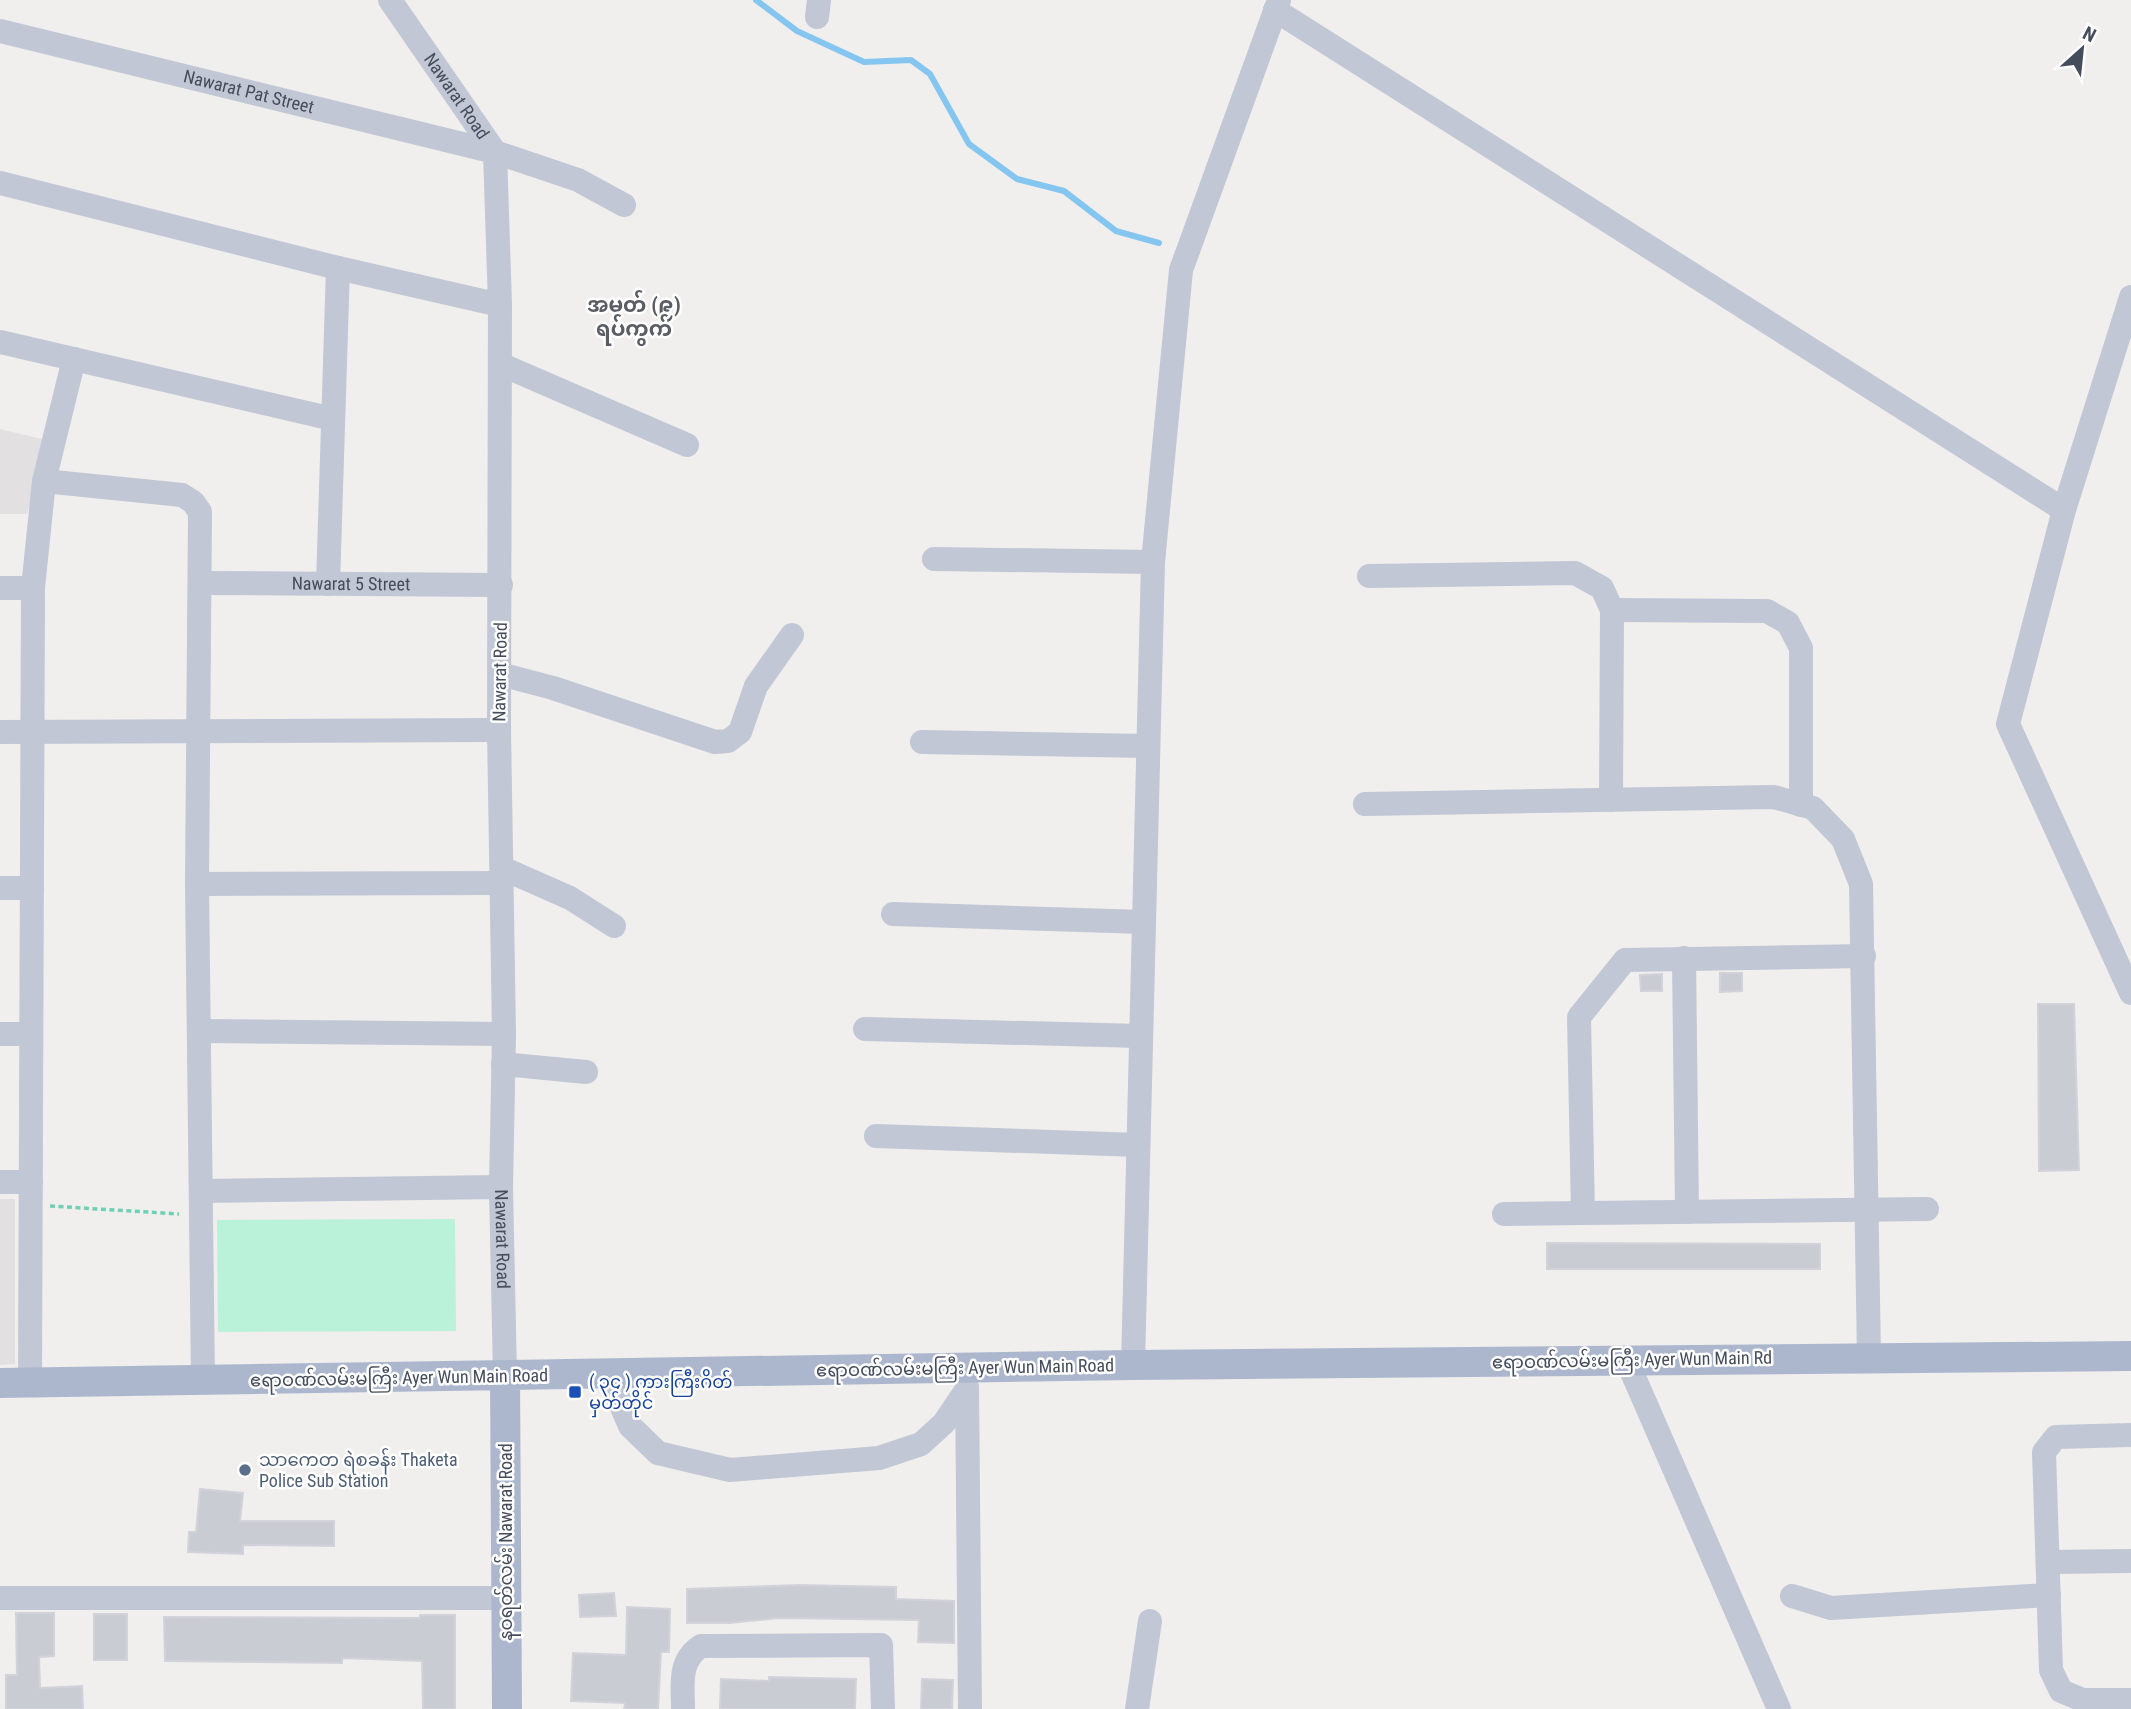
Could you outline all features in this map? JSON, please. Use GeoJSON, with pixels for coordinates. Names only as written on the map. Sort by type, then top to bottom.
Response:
{"type":"FeatureCollection","features":[{"type":"Feature","properties":{"kind":"main road","name":"ဧရာဝဏ်လမ်းမကြီး Ayer Wun Main Rd"},"geometry":{"type":"LineString","coordinates":[[1133,1365],[2131,1356]]}},
{"type":"Feature","properties":{"kind":"main road","name":"ဧရာဝဏ်လမ်းမကြီး Ayer Wun Main Road"},"geometry":{"type":"LineString","coordinates":[[0,1383],[608,1374],[967,1379],[1133,1365]]}},
{"type":"Feature","properties":{"kind":"main road","name":"နဝရတ်လမ်း Nawarat Road"},"geometry":{"type":"LineString","coordinates":[[505,1376],[507,1709]]}},
{"type":"Feature","properties":{"kind":"street","name":"Nawarat Road"},"geometry":{"type":"LineString","coordinates":[[400,4],[495,152],[500,305],[499,730],[504,1034],[501,1187],[505,1376]]}},
{"type":"Feature","properties":{"kind":"street"},"geometry":{"type":"LineString","coordinates":[[1133,1365],[1153,562],[1181,270],[1277,5],[2064,510]]}},
{"type":"Feature","properties":{"kind":"street","name":"Nawarat Pat Street"},"geometry":{"type":"LineString","coordinates":[[0,31],[495,152],[578,180],[624,205]]}},
{"type":"Feature","properties":{"kind":"street"},"geometry":{"type":"LineString","coordinates":[[0,183],[338,268],[500,305]]}},
{"type":"Feature","properties":{"kind":"street"},"geometry":{"type":"LineString","coordinates":[[328,584],[338,268]]}},
{"type":"Feature","properties":{"kind":"street"},"geometry":{"type":"LineString","coordinates":[[2131,297],[2064,510],[2008,724],[2131,993]]}},
{"type":"Feature","properties":{"kind":"street"},"geometry":{"type":"LineString","coordinates":[[0,342],[333,419]]}},
{"type":"Feature","properties":{"kind":"street"},"geometry":{"type":"LineString","coordinates":[[30,1382],[33,588],[44,481],[74,359]]}},
{"type":"Feature","properties":{"kind":"street"},"geometry":{"type":"LineString","coordinates":[[500,364],[687,445]]}},
{"type":"Feature","properties":{"kind":"street"},"geometry":{"type":"LineString","coordinates":[[44,481],[183,495],[193,502],[200,512],[197,884],[203,1381]]}},
{"type":"Feature","properties":{"kind":"street"},"geometry":{"type":"LineString","coordinates":[[934,559],[1153,562]]}},
{"type":"Feature","properties":{"kind":"street"},"geometry":{"type":"LineString","coordinates":[[1369,576],[1575,573],[1602,588],[1612,610],[1611,800]]}},
{"type":"Feature","properties":{"kind":"street","name":"Nawarat 5 Street"},"geometry":{"type":"LineString","coordinates":[[201,583],[501,585]]}},
{"type":"Feature","properties":{"kind":"street"},"geometry":{"type":"LineString","coordinates":[[0,588],[33,588]]}},
{"type":"Feature","properties":{"kind":"street"},"geometry":{"type":"LineString","coordinates":[[1612,610],[1766,611],[1788,623],[1801,648],[1801,805]]}},
{"type":"Feature","properties":{"kind":"street"},"geometry":{"type":"LineString","coordinates":[[500,674],[565,692],[715,742],[728,741],[740,732],[756,686],[792,635]]}},
{"type":"Feature","properties":{"kind":"street"},"geometry":{"type":"LineString","coordinates":[[0,732],[499,730]]}},
{"type":"Feature","properties":{"kind":"street"},"geometry":{"type":"LineString","coordinates":[[922,742],[1148,746]]}},
{"type":"Feature","properties":{"kind":"street"},"geometry":{"type":"LineString","coordinates":[[1364,804],[1774,797],[1813,808],[1843,839],[1861,884],[1869,1357]]}},
{"type":"Feature","properties":{"kind":"street"},"geometry":{"type":"LineString","coordinates":[[197,884],[502,876],[570,898],[614,926]]}},
{"type":"Feature","properties":{"kind":"street"},"geometry":{"type":"LineString","coordinates":[[0,888],[32,888]]}},
{"type":"Feature","properties":{"kind":"street"},"geometry":{"type":"LineString","coordinates":[[893,914],[1144,922]]}},
{"type":"Feature","properties":{"kind":"street"},"geometry":{"type":"LineString","coordinates":[[1583,1213],[1578,1017],[1625,960],[1864,956]]}},
{"type":"Feature","properties":{"kind":"street"},"geometry":{"type":"LineString","coordinates":[[1684,958],[1687,1212]]}},
{"type":"Feature","properties":{"kind":"street"},"geometry":{"type":"LineString","coordinates":[[865,1029],[1141,1036]]}},
{"type":"Feature","properties":{"kind":"street"},"geometry":{"type":"LineString","coordinates":[[199,1031],[504,1034]]}},
{"type":"Feature","properties":{"kind":"street"},"geometry":{"type":"LineString","coordinates":[[0,1034],[31,1034]]}},
{"type":"Feature","properties":{"kind":"street"},"geometry":{"type":"LineString","coordinates":[[503,1064],[586,1072]]}},
{"type":"Feature","properties":{"kind":"street"},"geometry":{"type":"LineString","coordinates":[[876,1136],[1139,1144]]}},
{"type":"Feature","properties":{"kind":"street"},"geometry":{"type":"LineString","coordinates":[[0,1182],[31,1193]]}},
{"type":"Feature","properties":{"kind":"street"},"geometry":{"type":"LineString","coordinates":[[201,1204],[501,1187]]}},
{"type":"Feature","properties":{"kind":"street"},"geometry":{"type":"LineString","coordinates":[[1504,1214],[1927,1209]]}},
{"type":"Feature","properties":{"kind":"street"},"geometry":{"type":"LineString","coordinates":[[1627,1361],[1779,1709]]}},
{"type":"Feature","properties":{"kind":"street"},"geometry":{"type":"LineString","coordinates":[[608,1374],[630,1426],[658,1453],[730,1470],[879,1458],[921,1444],[944,1423],[967,1379]]}},
{"type":"Feature","properties":{"kind":"street"},"geometry":{"type":"LineString","coordinates":[[967,1379],[970,1709]]}},
{"type":"Feature","properties":{"kind":"street"},"geometry":{"type":"LineString","coordinates":[[2131,1435],[2056,1437],[2044,1452],[2052,1670],[2061,1691],[2082,1700],[2131,1700]]}},
{"type":"Feature","properties":{"kind":"street"},"geometry":{"type":"LineString","coordinates":[[2048,1562],[2131,1561]]}},
{"type":"Feature","properties":{"kind":"street"},"geometry":{"type":"LineString","coordinates":[[1792,1596],[1831,1608],[2049,1595]]}},
{"type":"Feature","properties":{"kind":"street"},"geometry":{"type":"LineString","coordinates":[[0,1598],[506,1598]]}},
{"type":"Feature","properties":{"kind":"street"},"geometry":{"type":"LineString","coordinates":[[1137,1709],[1150,1621]]}},
{"type":"Feature","properties":{"kind":"street"},"geometry":{"type":"LineString","coordinates":[[683,1709],[683,1666],[691,1653],[701,1646],[881,1645],[883,1709]]}},
{"type":"Feature","properties":{"kind":"path"},"geometry":{"type":"LineString","coordinates":[[31,1193],[201,1204]]}},
{"type":"Feature","properties":{"kind":"shaded area"},"geometry":{"type":"Polygon","coordinates":[[[0,429],[46,440],[27,514],[0,514],[0,429]]]}},
{"type":"Feature","properties":{"kind":"shaded area"},"geometry":{"type":"Polygon","coordinates":[[[0,1199],[15,1199],[15,1364],[0,1365],[0,1199]]]}},
{"type":"Feature","properties":{"kind":"green space"},"geometry":{"type":"Polygon","coordinates":[[[455,1219],[456,1331],[218,1332],[217,1220],[455,1219]]]}},
{"type":"Feature","properties":{"kind":"building"},"geometry":{"type":"Polygon","coordinates":[[[1720,973],[1742,973],[1742,991],[1720,992],[1720,973]]]}},
{"type":"Feature","properties":{"kind":"building"},"geometry":{"type":"Polygon","coordinates":[[[1662,974],[1662,991],[1641,991],[1640,975],[1662,974]]]}},
{"type":"Feature","properties":{"kind":"building"},"geometry":{"type":"Polygon","coordinates":[[[2038,1004],[2074,1004],[2079,1170],[2039,1171],[2038,1004]]]}},
{"type":"Feature","properties":{"kind":"building"},"geometry":{"type":"Polygon","coordinates":[[[1547,1243],[1820,1244],[1820,1269],[1547,1269],[1547,1243]]]}},
{"type":"Feature","properties":{"kind":"building"},"geometry":{"type":"Polygon","coordinates":[[[200,1489],[243,1493],[240,1521],[334,1521],[334,1546],[243,1545],[243,1554],[188,1552],[189,1532],[196,1532],[200,1489]]]}},
{"type":"Feature","properties":{"kind":"building"},"geometry":{"type":"Polygon","coordinates":[[[800,1585],[896,1587],[896,1599],[954,1601],[954,1643],[918,1642],[919,1620],[779,1618],[730,1623],[687,1623],[687,1589],[800,1585]]]}},
{"type":"Feature","properties":{"kind":"building"},"geometry":{"type":"Polygon","coordinates":[[[614,1593],[616,1616],[580,1617],[579,1595],[614,1593]]]}},
{"type":"Feature","properties":{"kind":"building"},"geometry":{"type":"Polygon","coordinates":[[[627,1607],[670,1609],[669,1652],[661,1652],[658,1709],[624,1709],[625,1703],[571,1701],[573,1653],[626,1655],[627,1607]]]}},
{"type":"Feature","properties":{"kind":"building"},"geometry":{"type":"Polygon","coordinates":[[[16,1613],[54,1613],[54,1656],[39,1657],[40,1688],[82,1686],[83,1709],[6,1709],[6,1675],[17,1675],[16,1613]]]}},
{"type":"Feature","properties":{"kind":"building"},"geometry":{"type":"Polygon","coordinates":[[[94,1614],[127,1614],[127,1660],[94,1660],[94,1614]]]}},
{"type":"Feature","properties":{"kind":"building"},"geometry":{"type":"Polygon","coordinates":[[[420,1615],[455,1615],[455,1709],[423,1709],[422,1661],[342,1658],[342,1663],[165,1661],[164,1617],[420,1618],[420,1615]]]}},
{"type":"Feature","properties":{"kind":"building"},"geometry":{"type":"Polygon","coordinates":[[[769,1677],[856,1679],[855,1709],[720,1709],[721,1679],[769,1681],[769,1677]]]}},
{"type":"Feature","properties":{"kind":"building"},"geometry":{"type":"Polygon","coordinates":[[[922,1679],[953,1680],[952,1709],[921,1709],[922,1679]]]}},
{"type":"Feature","properties":{"kind":"waterway"},"geometry":{"type":"LineString","coordinates":[[756,0],[797,31],[864,62],[911,60],[930,74],[969,144],[1017,179],[1064,191],[1116,231],[1159,243]]}},
{"type":"Feature","properties":{"kind":"place","name":"( ၃၄ ) ကားကြီးဂိတ် မှတ်တိုင်"},"geometry":{"type":"Point","coordinates":[575,1392]}},
{"type":"Feature","properties":{"kind":"place","name":"သာကေတ ရဲစခန်း Thaketa Police Sub Station"},"geometry":{"type":"Point","coordinates":[245,1470]}},
{"type":"Feature","properties":{"kind":"district","name":"အမှတ် (၉) ရပ်ကွက်"},"geometry":{"type":"Point","coordinates":[634,317]}}]}
